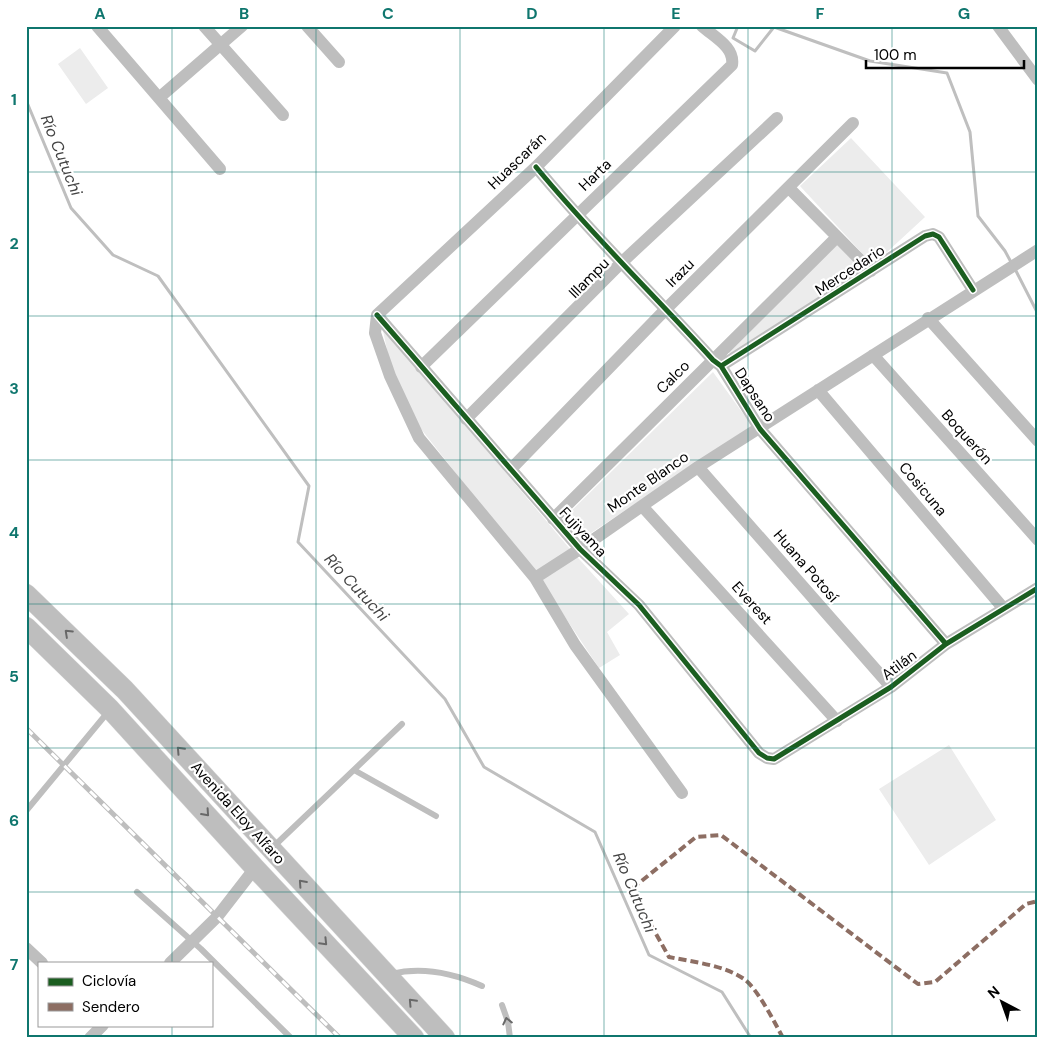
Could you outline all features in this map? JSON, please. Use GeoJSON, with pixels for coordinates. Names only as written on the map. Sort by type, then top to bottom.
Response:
{"type":"FeatureCollection","features":[{"type":"Feature","properties":{"kind":"main road","name":"Avenida Eloy Alfaro"},"geometry":{"type":"LineString","coordinates":[[26,594],[125,690],[445,1038]]}},
{"type":"Feature","properties":{"kind":"main road","name":"Avenida Eloy Alfaro"},"geometry":{"type":"LineString","coordinates":[[26,627],[110,709],[414,1038]]}},
{"type":"Feature","properties":{"kind":"street"},"geometry":{"type":"LineString","coordinates":[[97,26],[220,169]]}},
{"type":"Feature","properties":{"kind":"street"},"geometry":{"type":"LineString","coordinates":[[204,26],[282,115]]}},
{"type":"Feature","properties":{"kind":"street"},"geometry":{"type":"LineString","coordinates":[[160,97],[242,26]]}},
{"type":"Feature","properties":{"kind":"street"},"geometry":{"type":"LineString","coordinates":[[307,26],[339,62]]}},
{"type":"Feature","properties":{"kind":"street","name":"Huascarán"},"geometry":{"type":"LineString","coordinates":[[377,315],[536,167],[675,26]]}},
{"type":"Feature","properties":{"kind":"street","name":"Harta"},"geometry":{"type":"LineString","coordinates":[[421,367],[732,65],[731,51],[702,26]]}},
{"type":"Feature","properties":{"kind":"street"},"geometry":{"type":"LineString","coordinates":[[998,26],[1038,80]]}},
{"type":"Feature","properties":{"kind":"street","name":"Illampu"},"geometry":{"type":"LineString","coordinates":[[466,418],[620,264],[777,118]]}},
{"type":"Feature","properties":{"kind":"street","name":"Irazu"},"geometry":{"type":"LineString","coordinates":[[511,469],[666,309],[853,123]]}},
{"type":"Feature","properties":{"kind":"street","name":"Dapsano"},"geometry":{"type":"LineString","coordinates":[[536,167],[576,216],[620,264],[717,363],[760,429],[946,644]]}},
{"type":"Feature","properties":{"kind":"street"},"geometry":{"type":"LineString","coordinates":[[789,188],[872,271]]}},
{"type":"Feature","properties":{"kind":"street","name":"Mercedario"},"geometry":{"type":"LineString","coordinates":[[717,363],[932,234],[940,236],[973,290]]}},
{"type":"Feature","properties":{"kind":"street","name":"Calco"},"geometry":{"type":"LineString","coordinates":[[553,519],[717,363],[837,236]]}},
{"type":"Feature","properties":{"kind":"street","name":"Monte Blanco"},"geometry":{"type":"LineString","coordinates":[[535,578],[698,467],[760,429],[928,318],[1033,253]]}},
{"type":"Feature","properties":{"kind":"street"},"geometry":{"type":"LineString","coordinates":[[377,315],[376,333],[390,376],[419,438],[535,578],[575,645],[682,793]]}},
{"type":"Feature","properties":{"kind":"street","name":"Fujiyama"},"geometry":{"type":"LineString","coordinates":[[377,315],[580,549],[639,605],[759,753],[767,758],[774,759]]}},
{"type":"Feature","properties":{"kind":"street"},"geometry":{"type":"LineString","coordinates":[[928,318],[1038,441]]}},
{"type":"Feature","properties":{"kind":"street","name":"Boquerón"},"geometry":{"type":"LineString","coordinates":[[873,355],[1038,540]]}},
{"type":"Feature","properties":{"kind":"street","name":"Cosicuna"},"geometry":{"type":"LineString","coordinates":[[818,390],[1004,609]]}},
{"type":"Feature","properties":{"kind":"street","name":"Huana Potosí"},"geometry":{"type":"LineString","coordinates":[[698,467],[891,687]]}},
{"type":"Feature","properties":{"kind":"street","name":"Everest"},"geometry":{"type":"LineString","coordinates":[[642,506],[837,721]]}},
{"type":"Feature","properties":{"kind":"street","name":"Atilán"},"geometry":{"type":"LineString","coordinates":[[774,759],[891,687],[946,644],[1038,588]]}},
{"type":"Feature","properties":{"kind":"street"},"geometry":{"type":"LineString","coordinates":[[171,962],[217,917],[255,868]]}},
{"type":"Feature","properties":{"kind":"street"},"geometry":{"type":"LineString","coordinates":[[26,948],[41,962]]}},
{"type":"Feature","properties":{"kind":"street"},"geometry":{"type":"LineString","coordinates":[[90,1038],[102,1026]]}},
{"type":"Feature","properties":{"kind":"lane"},"geometry":{"type":"LineString","coordinates":[[26,810],[110,709]]}},
{"type":"Feature","properties":{"kind":"lane"},"geometry":{"type":"LineString","coordinates":[[271,849],[402,724]]}},
{"type":"Feature","properties":{"kind":"lane"},"geometry":{"type":"LineString","coordinates":[[354,770],[436,816]]}},
{"type":"Feature","properties":{"kind":"lane"},"geometry":{"type":"LineString","coordinates":[[137,892],[193,942],[291,1038]]}},
{"type":"Feature","properties":{"kind":"lane"},"geometry":{"type":"LineString","coordinates":[[387,975],[418,970],[438,972],[464,978],[482,986]]}},
{"type":"Feature","properties":{"kind":"lane"},"geometry":{"type":"LineString","coordinates":[[502,1005],[510,1038]]}},
{"type":"Feature","properties":{"kind":"shaded area"},"geometry":{"type":"Polygon","coordinates":[[[80,48],[108,88],[86,104],[58,64],[80,48]]]}},
{"type":"Feature","properties":{"kind":"shaded area"},"geometry":{"type":"Polygon","coordinates":[[[851,138],[925,217],[873,265],[800,186],[851,138]]]}},
{"type":"Feature","properties":{"kind":"shaded area"},"geometry":{"type":"Polygon","coordinates":[[[837,245],[862,270],[730,354],[727,351],[837,245]]]}},
{"type":"Feature","properties":{"kind":"shaded area"},"geometry":{"type":"Polygon","coordinates":[[[382,326],[570,549],[629,614],[607,632],[620,655],[599,668],[543,584],[414,420],[392,373],[382,326]]]}},
{"type":"Feature","properties":{"kind":"shaded area"},"geometry":{"type":"Polygon","coordinates":[[[713,372],[752,426],[582,539],[564,518],[713,372]]]}},
{"type":"Feature","properties":{"kind":"shaded area"},"geometry":{"type":"Polygon","coordinates":[[[949,745],[996,820],[929,865],[879,789],[949,745]]]}},
{"type":"Feature","properties":{"kind":"waterway"},"geometry":{"type":"LineString","coordinates":[[738,26],[733,38],[755,51],[774,27],[870,61],[947,73],[970,132],[978,216],[1005,251],[1012,264]]}},
{"type":"Feature","properties":{"kind":"waterway","name":"Río Cutuchi"},"geometry":{"type":"LineString","coordinates":[[26,100],[71,208],[113,255],[158,276],[309,486],[298,542],[445,699],[484,767],[595,832],[649,955],[722,992],[751,1038]]}},
{"type":"Feature","properties":{"kind":"waterway"},"geometry":{"type":"LineString","coordinates":[[1015,269],[1038,314]]}},
{"type":"Feature","properties":{"kind":"railway"},"geometry":{"type":"LineString","coordinates":[[26,728],[340,1038]]}},
{"type":"Feature","properties":{"kind":"marked path"},"geometry":{"type":"LineString","coordinates":[[783,1038],[760,998],[744,979],[718,967],[669,957],[632,891],[634,887],[696,837],[721,835],[918,984],[935,982],[1026,904],[1038,901]]}},
{"type":"Feature","properties":{"kind":"cycle path"},"geometry":{"type":"LineString","coordinates":[[536,167],[601,241],[713,360],[721,366],[760,429],[946,644]]}},
{"type":"Feature","properties":{"kind":"cycle path"},"geometry":{"type":"LineString","coordinates":[[721,366],[925,236],[933,234],[939,237],[973,290]]}},
{"type":"Feature","properties":{"kind":"cycle path"},"geometry":{"type":"LineString","coordinates":[[377,315],[580,549],[639,605],[759,753],[767,758],[774,759],[891,687],[946,644],[1038,588]]}}]}
